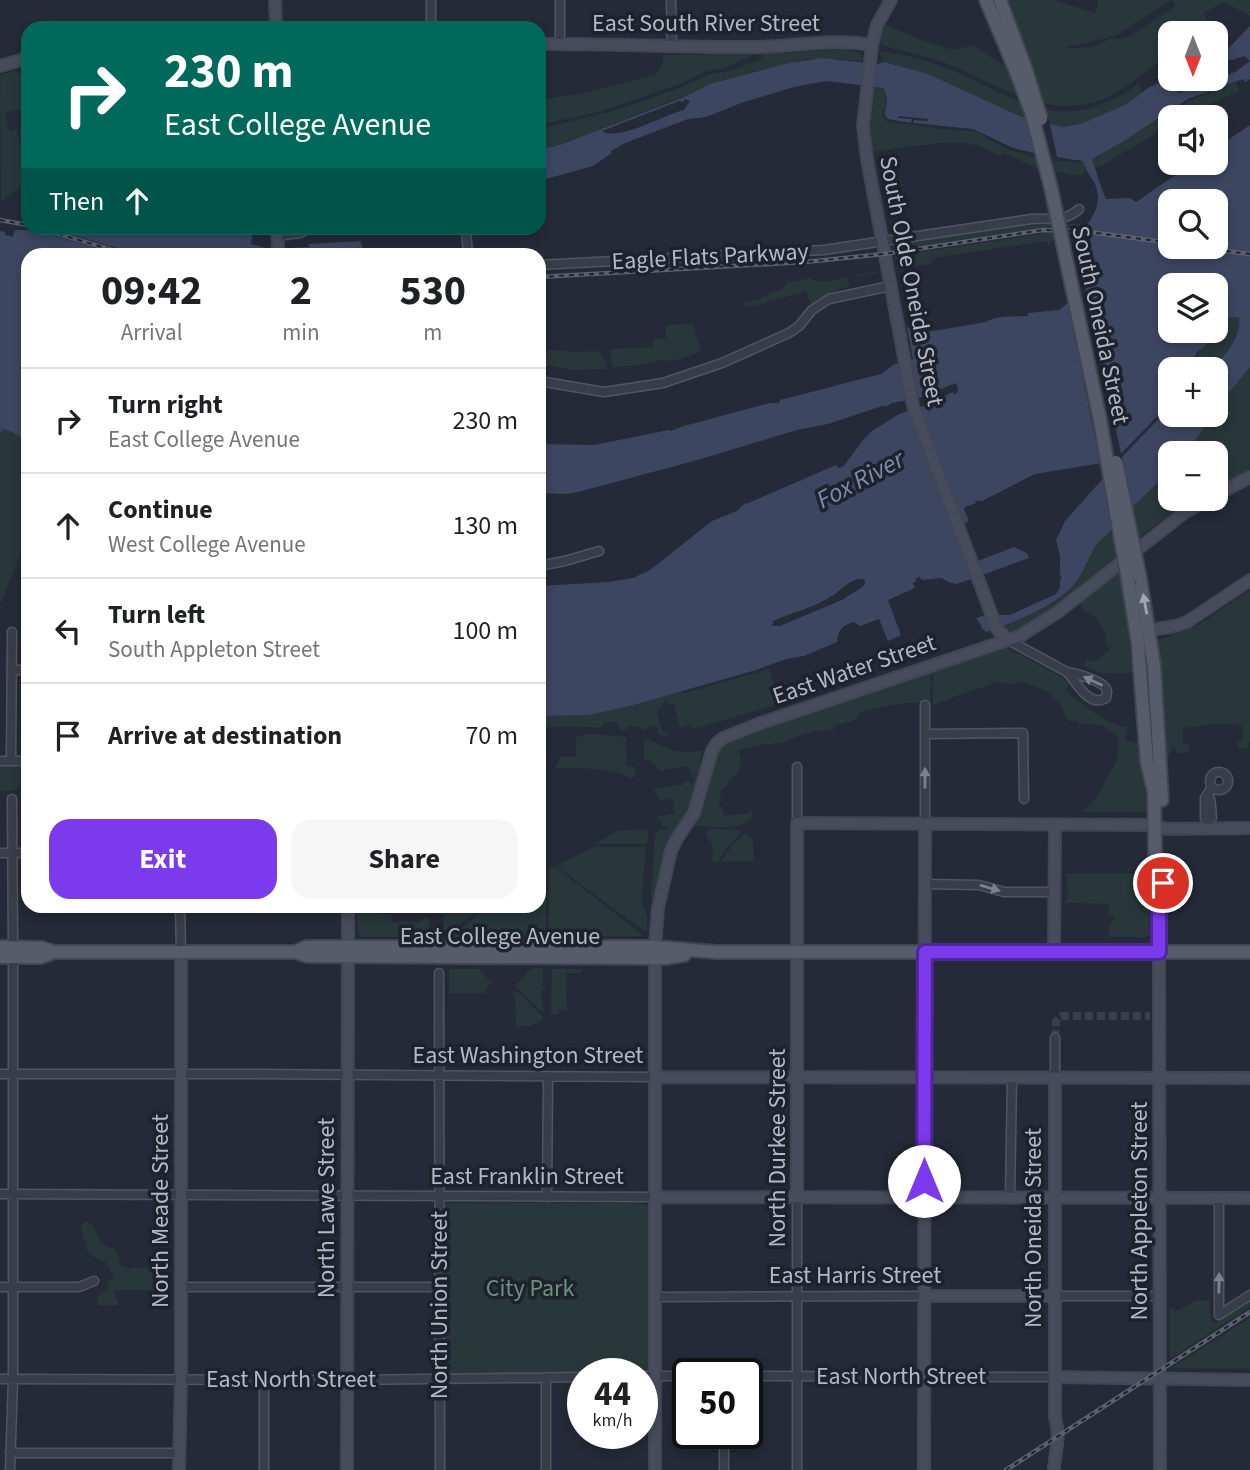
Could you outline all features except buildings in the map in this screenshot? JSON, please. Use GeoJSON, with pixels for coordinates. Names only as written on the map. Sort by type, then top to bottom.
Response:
{"type":"FeatureCollection","features":[{"type":"Feature","properties":{"kind":"main road","name":"South Oneida Street"},"geometry":{"type":"LineString","coordinates":[[986,0],[1021,69]]}},
{"type":"Feature","properties":{"kind":"main road"},"geometry":{"type":"LineString","coordinates":[[993,0],[1000,18],[1012,29]]}},
{"type":"Feature","properties":{"kind":"main road","name":"South Oneida Street"},"geometry":{"type":"LineString","coordinates":[[1000,0],[1012,29],[1051,188],[1135,582],[1147,666]]}},
{"type":"Feature","properties":{"kind":"main road"},"geometry":{"type":"LineString","coordinates":[[1147,666],[1147,762],[1159,827]]}},
{"type":"Feature","properties":{"kind":"main road"},"geometry":{"type":"LineString","coordinates":[[1147,666],[1160,740],[1159,827],[1163,898],[1159,904],[1159,952]]}},
{"type":"Feature","properties":{"kind":"main road","name":"East College Avenue"},"geometry":{"type":"LineString","coordinates":[[7,952],[42,948],[54,952],[296,952],[307,956],[347,952],[1250,953]]}},
{"type":"Feature","properties":{"kind":"street"},"geometry":{"type":"LineString","coordinates":[[275,0],[276,21]]}},
{"type":"Feature","properties":{"kind":"street"},"geometry":{"type":"LineString","coordinates":[[430,0],[431,21]]}},
{"type":"Feature","properties":{"kind":"street"},"geometry":{"type":"LineString","coordinates":[[560,0],[560,44]]}},
{"type":"Feature","properties":{"kind":"street"},"geometry":{"type":"LineString","coordinates":[[671,0],[672,46]]}},
{"type":"Feature","properties":{"kind":"street","name":"South Olde Oneida Street"},"geometry":{"type":"LineString","coordinates":[[891,0],[877,25],[872,45],[864,112],[864,135],[881,242],[912,404],[991,614],[1000,634],[1008,640]]}},
{"type":"Feature","properties":{"kind":"street","name":"East South River Street"},"geometry":{"type":"LineString","coordinates":[[546,44],[759,47],[864,43],[872,45]]}},
{"type":"Feature","properties":{"kind":"street"},"geometry":{"type":"LineString","coordinates":[[0,66],[21,60]]}},
{"type":"Feature","properties":{"kind":"street","name":"Eagle Flats Parkway"},"geometry":{"type":"LineString","coordinates":[[546,265],[824,250],[1031,219],[1050,220],[1073,215],[1079,209]]}},
{"type":"Feature","properties":{"kind":"street"},"geometry":{"type":"LineString","coordinates":[[546,382],[604,392],[663,383],[722,363],[789,333],[799,326],[812,310],[829,299],[890,286]]}},
{"type":"Feature","properties":{"kind":"street"},"geometry":{"type":"LineString","coordinates":[[1228,489],[1250,477]]}},
{"type":"Feature","properties":{"kind":"street","name":"East Water Street"},"geometry":{"type":"LineString","coordinates":[[655,952],[656,918],[671,851],[694,813],[710,755],[716,744],[728,736],[761,723],[1020,636],[1058,612],[1188,511]]}},
{"type":"Feature","properties":{"kind":"street"},"geometry":{"type":"LineString","coordinates":[[546,565],[599,551]]}},
{"type":"Feature","properties":{"kind":"street"},"geometry":{"type":"LineString","coordinates":[[1143,631],[1187,622],[1250,580]]}},
{"type":"Feature","properties":{"kind":"street"},"geometry":{"type":"LineString","coordinates":[[12,632],[12,761]]}},
{"type":"Feature","properties":{"kind":"street"},"geometry":{"type":"LineString","coordinates":[[1008,640],[1067,672],[1093,700],[1106,698],[1107,689],[1103,686],[1067,672]]}},
{"type":"Feature","properties":{"kind":"street"},"geometry":{"type":"LineString","coordinates":[[12,670],[21,670]]}},
{"type":"Feature","properties":{"kind":"street"},"geometry":{"type":"LineString","coordinates":[[924,1470],[925,705]]}},
{"type":"Feature","properties":{"kind":"street"},"geometry":{"type":"LineString","coordinates":[[925,734],[1023,733],[1024,799]]}},
{"type":"Feature","properties":{"kind":"street"},"geometry":{"type":"LineString","coordinates":[[0,761],[21,761]]}},
{"type":"Feature","properties":{"kind":"street"},"geometry":{"type":"LineString","coordinates":[[797,767],[797,823],[1159,827],[1209,824],[1250,828]]}},
{"type":"Feature","properties":{"kind":"street"},"geometry":{"type":"LineString","coordinates":[[1209,824],[1205,818],[1205,798],[1210,791]]}},
{"type":"Feature","properties":{"kind":"street"},"geometry":{"type":"LineString","coordinates":[[10,1470],[13,1194],[7,952],[12,799]]}},
{"type":"Feature","properties":{"kind":"street","name":"North Durkee Street"},"geometry":{"type":"LineString","coordinates":[[797,823],[797,1470]]}},
{"type":"Feature","properties":{"kind":"street"},"geometry":{"type":"LineString","coordinates":[[1054,952],[1055,824]]}},
{"type":"Feature","properties":{"kind":"street"},"geometry":{"type":"LineString","coordinates":[[0,853],[21,853]]}},
{"type":"Feature","properties":{"kind":"street"},"geometry":{"type":"LineString","coordinates":[[925,884],[979,884],[1004,892],[1055,892]]}},
{"type":"Feature","properties":{"kind":"street"},"geometry":{"type":"LineString","coordinates":[[180,913],[181,952]]}},
{"type":"Feature","properties":{"kind":"street","name":"North Lawe Street"},"geometry":{"type":"LineString","coordinates":[[347,1470],[348,913]]}},
{"type":"Feature","properties":{"kind":"street","name":"North Meade Street"},"geometry":{"type":"LineString","coordinates":[[179,1470],[181,952]]}},
{"type":"Feature","properties":{"kind":"street"},"geometry":{"type":"LineString","coordinates":[[655,952],[655,1358]]}},
{"type":"Feature","properties":{"kind":"street","name":"North Appleton Street"},"geometry":{"type":"LineString","coordinates":[[1159,952],[1155,1016],[1160,1078],[1160,1470]]}},
{"type":"Feature","properties":{"kind":"street","name":"North Union Street"},"geometry":{"type":"LineString","coordinates":[[439,973],[440,1470]]}},
{"type":"Feature","properties":{"kind":"street","name":"North Oneida Street"},"geometry":{"type":"LineString","coordinates":[[1054,1470],[1058,1448],[1055,1418],[1055,1038]]}},
{"type":"Feature","properties":{"kind":"street","name":"East Washington Street"},"geometry":{"type":"LineString","coordinates":[[0,1074],[1250,1078]]}},
{"type":"Feature","properties":{"kind":"street"},"geometry":{"type":"LineString","coordinates":[[547,1197],[548,1077]]}},
{"type":"Feature","properties":{"kind":"street"},"geometry":{"type":"LineString","coordinates":[[1010,1198],[1012,1078]]}},
{"type":"Feature","properties":{"kind":"street","name":"East Franklin Street"},"geometry":{"type":"LineString","coordinates":[[0,1194],[1250,1198]]}},
{"type":"Feature","properties":{"kind":"street"},"geometry":{"type":"LineString","coordinates":[[1220,1198],[1219,1315],[1250,1295]]}},
{"type":"Feature","properties":{"kind":"street"},"geometry":{"type":"LineString","coordinates":[[0,1287],[79,1286],[94,1281]]}},
{"type":"Feature","properties":{"kind":"street"},"geometry":{"type":"LineString","coordinates":[[181,1287],[439,1287]]}},
{"type":"Feature","properties":{"kind":"street"},"geometry":{"type":"LineString","coordinates":[[1055,1296],[1160,1296]]}},
{"type":"Feature","properties":{"kind":"street","name":"East Harris Street"},"geometry":{"type":"LineString","coordinates":[[656,1297],[1055,1296]]}},
{"type":"Feature","properties":{"kind":"street","name":"East North Street"},"geometry":{"type":"LineString","coordinates":[[763,1376],[1055,1377]]}},
{"type":"Feature","properties":{"kind":"street"},"geometry":{"type":"LineString","coordinates":[[546,1377],[546,1470]]}},
{"type":"Feature","properties":{"kind":"street","name":"East North Street"},"geometry":{"type":"LineString","coordinates":[[0,1379],[347,1380],[567,1377]]}},
{"type":"Feature","properties":{"kind":"street"},"geometry":{"type":"LineString","coordinates":[[1055,1377],[1250,1380]]}},
{"type":"Feature","properties":{"kind":"street"},"geometry":{"type":"LineString","coordinates":[[264,1379],[264,1470]]}},
{"type":"Feature","properties":{"kind":"street"},"geometry":{"type":"LineString","coordinates":[[655,1449],[655,1470]]}},
{"type":"Feature","properties":{"kind":"street"},"geometry":{"type":"LineString","coordinates":[[724,1449],[724,1470]]}},
{"type":"Feature","properties":{"kind":"street"},"geometry":{"type":"LineString","coordinates":[[10,1453],[179,1453]]}},
{"type":"Feature","properties":{"kind":"green space"},"geometry":{"type":"Polygon","coordinates":[[[1005,0],[1052,0],[1096,13],[1098,0],[1171,0],[1115,36],[1068,47],[1067,50],[1091,47],[1108,39],[1130,36],[1175,6],[1172,0],[1250,0],[1250,16],[1223,2],[1204,13],[1208,21],[1158,21],[1158,62],[1111,96],[1081,105],[1061,106],[1023,98],[950,65],[883,45],[882,35],[886,25],[953,50],[973,45],[1006,67],[1031,67],[1005,0]]]}},
{"type":"Feature","properties":{"kind":"green space"},"geometry":{"type":"Polygon","coordinates":[[[846,50],[854,51],[863,59],[807,59],[724,80],[565,143],[546,147],[546,127],[620,109],[710,74],[726,72],[760,60],[763,54],[846,50]]]}},
{"type":"Feature","properties":{"kind":"green space"},"geometry":{"type":"Polygon","coordinates":[[[881,52],[908,56],[938,65],[1025,104],[1043,109],[1081,110],[1116,98],[1139,83],[1142,93],[1106,114],[1064,127],[1022,117],[928,74],[884,62],[881,52]]]}},
{"type":"Feature","properties":{"kind":"green space"},"geometry":{"type":"Polygon","coordinates":[[[756,54],[602,111],[546,123],[546,99],[590,92],[657,74],[663,64],[663,55],[756,54]]]}},
{"type":"Feature","properties":{"kind":"green space"},"geometry":{"type":"Polygon","coordinates":[[[15,71],[21,75],[21,111],[20,109],[5,113],[8,129],[17,130],[21,146],[21,186],[1,201],[0,75],[15,71]]]}},
{"type":"Feature","properties":{"kind":"green space"},"geometry":{"type":"Polygon","coordinates":[[[1236,82],[1239,91],[1208,105],[1181,105],[1212,91],[1228,91],[1228,85],[1236,82]]]}},
{"type":"Feature","properties":{"kind":"green space"},"geometry":{"type":"Polygon","coordinates":[[[874,86],[884,89],[887,103],[884,109],[1083,161],[1086,172],[1080,176],[1037,168],[1003,153],[1000,157],[975,143],[938,143],[871,152],[874,86]]]}},
{"type":"Feature","properties":{"kind":"green space"},"geometry":{"type":"Polygon","coordinates":[[[1158,117],[1158,132],[1101,166],[1094,167],[1092,159],[1158,117]]]}},
{"type":"Feature","properties":{"kind":"green space"},"geometry":{"type":"Polygon","coordinates":[[[1088,223],[1085,227],[1049,227],[893,250],[895,242],[1007,226],[1088,223]]]}},
{"type":"Feature","properties":{"kind":"green space"},"geometry":{"type":"Polygon","coordinates":[[[1061,232],[1060,239],[1053,240],[1048,247],[1047,241],[933,258],[931,264],[897,269],[895,256],[1061,232]]]}},
{"type":"Feature","properties":{"kind":"green space"},"geometry":{"type":"Polygon","coordinates":[[[876,271],[877,273],[848,278],[849,286],[830,293],[811,305],[806,291],[745,308],[744,303],[780,291],[788,283],[809,278],[826,282],[876,271]]]}},
{"type":"Feature","properties":{"kind":"green space"},"geometry":{"type":"Polygon","coordinates":[[[1239,316],[1238,331],[1223,357],[1196,357],[1200,348],[1207,343],[1228,343],[1228,317],[1239,316]]]}},
{"type":"Feature","properties":{"kind":"green space"},"geometry":{"type":"Polygon","coordinates":[[[693,324],[701,352],[668,362],[667,359],[612,367],[610,349],[654,347],[654,339],[666,338],[665,325],[693,324]]]}},
{"type":"Feature","properties":{"kind":"green space"},"geometry":{"type":"Polygon","coordinates":[[[546,351],[598,351],[607,369],[573,370],[546,365],[546,351]]]}},
{"type":"Feature","properties":{"kind":"green space"},"geometry":{"type":"Polygon","coordinates":[[[1250,367],[1250,470],[1228,482],[1228,441],[1195,441],[1204,427],[1228,427],[1228,394],[1250,367]]]}},
{"type":"Feature","properties":{"kind":"green space"},"geometry":{"type":"Polygon","coordinates":[[[2,429],[21,437],[21,552],[0,605],[2,429]]]}},
{"type":"Feature","properties":{"kind":"green space"},"geometry":{"type":"Polygon","coordinates":[[[1158,482],[1158,511],[1176,511],[1140,537],[1055,609],[1017,631],[1012,632],[1004,627],[1068,592],[1079,579],[1096,545],[1158,482]]]}},
{"type":"Feature","properties":{"kind":"green space"},"geometry":{"type":"Polygon","coordinates":[[[1118,570],[1125,601],[1132,673],[1099,673],[1082,665],[1087,660],[1096,661],[1110,650],[1105,643],[1107,635],[1097,618],[1084,612],[1079,601],[1118,570]]]}},
{"type":"Feature","properties":{"kind":"green space"},"geometry":{"type":"Polygon","coordinates":[[[1250,590],[1248,749],[1239,748],[1237,741],[1243,740],[1242,726],[1220,723],[1183,728],[1183,744],[1190,744],[1191,748],[1187,753],[1178,753],[1173,745],[1167,761],[1161,669],[1156,647],[1158,640],[1200,624],[1250,590]]]}},
{"type":"Feature","properties":{"kind":"green space"},"geometry":{"type":"Polygon","coordinates":[[[1005,647],[1062,677],[1069,684],[1066,691],[1096,713],[1128,727],[1125,740],[1138,743],[1146,812],[1083,812],[1097,796],[1117,760],[1118,737],[1101,725],[1071,721],[1066,717],[1061,705],[1047,691],[1023,682],[994,682],[933,705],[933,673],[930,675],[931,703],[887,706],[861,712],[850,723],[834,725],[833,732],[828,729],[821,732],[817,730],[786,742],[739,750],[739,771],[719,792],[722,800],[719,801],[720,807],[723,807],[724,816],[750,813],[750,810],[753,812],[751,819],[737,826],[693,826],[715,759],[728,741],[1005,647]]]}},
{"type":"Feature","properties":{"kind":"green space"},"geometry":{"type":"Polygon","coordinates":[[[769,669],[780,704],[692,729],[690,725],[680,728],[674,704],[668,705],[667,702],[657,709],[662,732],[668,734],[667,738],[658,733],[659,728],[648,725],[644,731],[640,726],[628,726],[628,729],[619,731],[619,722],[604,722],[602,728],[546,728],[546,716],[589,715],[681,691],[682,694],[769,669]]]}},
{"type":"Feature","properties":{"kind":"green space"},"geometry":{"type":"Polygon","coordinates":[[[592,734],[626,737],[627,767],[634,767],[636,776],[631,778],[594,769],[555,768],[560,757],[576,757],[576,738],[592,734]]]}},
{"type":"Feature","properties":{"kind":"green space"},"geometry":{"type":"Polygon","coordinates":[[[644,739],[678,751],[702,751],[701,763],[704,752],[705,755],[691,809],[654,901],[651,896],[655,834],[660,829],[667,829],[666,826],[660,826],[662,824],[659,819],[656,821],[657,817],[674,814],[676,801],[660,800],[653,789],[690,781],[691,785],[694,781],[695,773],[693,779],[687,766],[659,771],[653,762],[644,759],[644,739]]]}},
{"type":"Feature","properties":{"kind":"green space"},"geometry":{"type":"Polygon","coordinates":[[[0,766],[21,766],[21,785],[15,790],[0,791],[0,766]]]}},
{"type":"Feature","properties":{"kind":"green space"},"geometry":{"type":"Polygon","coordinates":[[[646,829],[649,834],[647,844],[595,844],[617,831],[646,829]]]}},
{"type":"Feature","properties":{"kind":"green space"},"geometry":{"type":"Polygon","coordinates":[[[711,829],[743,830],[726,848],[719,861],[713,861],[712,844],[705,834],[711,829]]]}},
{"type":"Feature","properties":{"kind":"green space"},"geometry":{"type":"Polygon","coordinates":[[[746,832],[753,841],[754,861],[722,861],[732,845],[746,832]]]}},
{"type":"Feature","properties":{"kind":"green space"},"geometry":{"type":"Polygon","coordinates":[[[593,847],[646,847],[642,903],[647,915],[647,931],[556,866],[593,847]]]}},
{"type":"Feature","properties":{"kind":"green space"},"geometry":{"type":"Polygon","coordinates":[[[550,866],[557,868],[642,936],[549,937],[550,866]]]}},
{"type":"Feature","properties":{"kind":"green space"},"geometry":{"type":"Polygon","coordinates":[[[1066,874],[1150,874],[1149,935],[1144,938],[1108,937],[1109,928],[1115,918],[1109,914],[1108,904],[1065,903],[1068,897],[1066,874]]]}},
{"type":"Feature","properties":{"kind":"green space"},"geometry":{"type":"Polygon","coordinates":[[[357,913],[391,914],[392,922],[421,922],[422,918],[429,918],[429,937],[361,937],[357,913]]]}},
{"type":"Feature","properties":{"kind":"green space"},"geometry":{"type":"Polygon","coordinates":[[[444,913],[476,913],[444,936],[444,913]]]}},
{"type":"Feature","properties":{"kind":"green space"},"geometry":{"type":"Polygon","coordinates":[[[480,913],[546,913],[546,937],[450,937],[480,913]]]}},
{"type":"Feature","properties":{"kind":"green space"},"geometry":{"type":"Polygon","coordinates":[[[543,968],[543,1013],[515,986],[531,969],[543,968]]]}},
{"type":"Feature","properties":{"kind":"green space"},"geometry":{"type":"Polygon","coordinates":[[[449,969],[479,969],[492,984],[485,993],[449,993],[449,969]]]}},
{"type":"Feature","properties":{"kind":"green space"},"geometry":{"type":"Polygon","coordinates":[[[552,969],[581,969],[582,973],[567,973],[567,1010],[559,1010],[559,1014],[551,1014],[552,969]]]}},
{"type":"Feature","properties":{"kind":"green space"},"geometry":{"type":"Polygon","coordinates":[[[515,990],[543,1017],[531,1026],[517,1026],[516,1035],[515,990]]]}},
{"type":"Feature","properties":{"kind":"green space","name":"City Park"},"geometry":{"type":"Polygon","coordinates":[[[447,1203],[645,1204],[650,1208],[651,1358],[567,1358],[567,1373],[450,1375],[445,1369],[443,1207],[447,1203]]]}},
{"type":"Feature","properties":{"kind":"green space"},"geometry":{"type":"Polygon","coordinates":[[[87,1221],[104,1244],[115,1249],[119,1265],[128,1268],[130,1273],[130,1268],[169,1268],[169,1305],[153,1305],[152,1290],[115,1290],[118,1305],[98,1305],[98,1296],[107,1289],[109,1280],[114,1279],[106,1263],[88,1252],[82,1229],[82,1224],[87,1221]]]}},
{"type":"Feature","properties":{"kind":"green space"},"geometry":{"type":"Polygon","coordinates":[[[1250,1299],[1250,1307],[1170,1359],[1170,1307],[1177,1311],[1197,1300],[1210,1301],[1211,1319],[1215,1323],[1250,1299]]]}},
{"type":"Feature","properties":{"kind":"green space"},"geometry":{"type":"Polygon","coordinates":[[[1250,1318],[1250,1369],[1171,1368],[1250,1318]]]}},
{"type":"Feature","properties":{"kind":"water"},"geometry":{"type":"Polygon","coordinates":[[[1250,26],[1250,61],[1244,56],[1228,61],[1228,49],[1250,26]]]}},
{"type":"Feature","properties":{"kind":"water","name":"Fox River"},"geometry":{"type":"Polygon","coordinates":[[[822,58],[877,64],[884,62],[928,74],[1022,117],[1064,127],[1080,124],[1125,105],[1158,83],[1158,91],[1210,91],[1179,105],[1158,105],[1158,119],[1092,159],[1106,199],[1130,198],[1136,202],[1175,175],[1228,175],[1228,140],[1250,125],[1250,367],[1228,394],[1228,357],[1223,357],[1238,331],[1239,317],[1228,317],[1228,273],[1158,273],[1158,343],[1207,343],[1195,357],[1158,357],[1158,415],[1114,461],[1035,474],[982,501],[975,501],[976,503],[964,509],[969,521],[964,523],[978,561],[1014,547],[1027,553],[1029,558],[957,584],[941,578],[916,578],[913,583],[915,588],[888,600],[901,635],[888,641],[879,619],[860,626],[854,622],[842,629],[837,642],[804,656],[633,705],[589,715],[546,716],[546,586],[609,582],[633,578],[650,570],[712,521],[737,511],[745,503],[836,465],[838,468],[844,466],[872,431],[899,414],[953,392],[957,393],[958,389],[956,383],[919,398],[892,403],[828,424],[797,430],[694,461],[566,494],[546,493],[546,444],[595,445],[671,431],[881,374],[893,365],[913,359],[907,327],[921,333],[1001,317],[1028,316],[1028,313],[1059,310],[1088,287],[1080,236],[1095,210],[1098,197],[1083,161],[1033,156],[974,130],[888,120],[885,113],[887,101],[884,88],[826,81],[794,87],[706,117],[688,119],[625,143],[593,166],[546,179],[546,147],[565,143],[684,97],[710,84],[789,63],[822,58]],[[685,99],[602,131],[619,133],[684,110],[690,101],[685,99]],[[863,579],[846,585],[815,605],[773,621],[772,626],[780,626],[844,599],[865,584],[863,579]]]}},
{"type":"Feature","properties":{"kind":"water"},"geometry":{"type":"Polygon","coordinates":[[[1250,61],[1250,79],[1245,82],[1243,79],[1228,84],[1228,75],[1250,61]]]}},
{"type":"Feature","properties":{"kind":"water"},"geometry":{"type":"Polygon","coordinates":[[[15,230],[21,230],[21,235],[252,235],[251,244],[266,248],[21,248],[21,437],[2,429],[0,436],[0,231],[13,237],[15,230]]]}},
{"type":"Feature","properties":{"kind":"water"},"geometry":{"type":"Polygon","coordinates":[[[361,241],[363,248],[290,248],[309,247],[309,244],[361,241]]]}},
{"type":"Feature","properties":{"kind":"water"},"geometry":{"type":"Polygon","coordinates":[[[1158,420],[1158,427],[1204,427],[1195,441],[1158,441],[1158,482],[1097,544],[1081,575],[1070,589],[1036,612],[986,632],[976,618],[986,615],[1010,615],[1056,594],[1062,578],[1056,540],[1065,521],[1158,420]]]}},
{"type":"Feature","properties":{"kind":"pier"},"geometry":{"type":"Polygon","coordinates":[[[884,109],[884,115],[888,119],[911,123],[912,119],[898,116],[928,119],[914,120],[913,123],[973,129],[1013,148],[1034,153],[1024,114],[1049,120],[1057,157],[1081,163],[1036,159],[1007,149],[971,131],[889,122],[882,114],[884,109]]]}},
{"type":"Feature","properties":{"kind":"pier"},"geometry":{"type":"Polygon","coordinates":[[[52,235],[73,235],[117,248],[96,248],[52,235]]]}},
{"type":"Feature","properties":{"kind":"pier"},"geometry":{"type":"Polygon","coordinates":[[[1084,280],[1133,510],[1112,533],[1102,475],[1110,465],[1101,467],[1067,300],[1085,286],[1084,280]]]}},
{"type":"Feature","properties":{"kind":"tunnel"},"geometry":{"type":"LineString","coordinates":[[1055,1038],[1056,1021],[1061,1016],[1150,1016]]}},
{"type":"Feature","properties":{"kind":"railway"},"geometry":{"type":"LineString","coordinates":[[0,220],[21,224]]}},
{"type":"Feature","properties":{"kind":"railway"},"geometry":{"type":"LineString","coordinates":[[546,277],[805,262],[884,254],[1043,230],[1082,231],[1158,241]]}},
{"type":"Feature","properties":{"kind":"railway"},"geometry":{"type":"LineString","coordinates":[[62,235],[105,248]]}},
{"type":"Feature","properties":{"kind":"railway"},"geometry":{"type":"LineString","coordinates":[[1228,251],[1250,254]]}},
{"type":"Feature","properties":{"kind":"railway"},"geometry":{"type":"LineString","coordinates":[[1006,1470],[1250,1312]]}},
{"type":"Feature","properties":{"kind":"route"},"geometry":{"type":"LineString","coordinates":[[924,1181],[925,952],[1159,952],[1159,904],[1163,898],[1163,883]]}}]}
